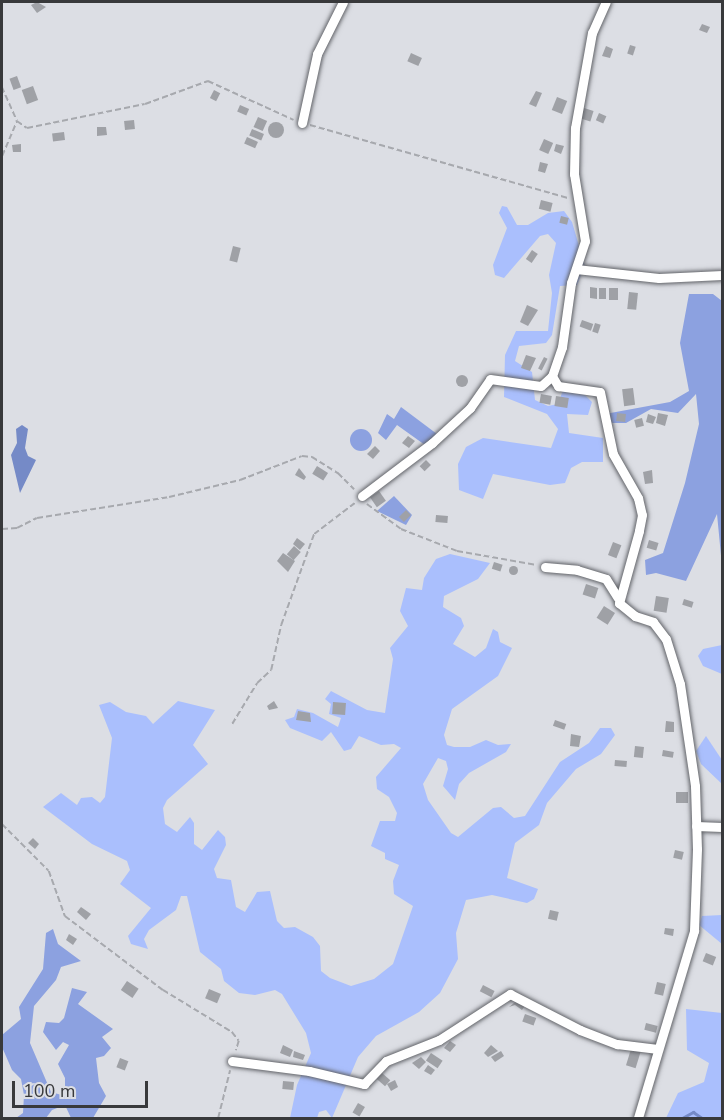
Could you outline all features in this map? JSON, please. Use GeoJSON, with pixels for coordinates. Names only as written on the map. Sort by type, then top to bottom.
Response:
{"type":"FeatureCollection","features":[{"type":"Feature","properties":{"kind":"street"},"geometry":{"type":"LineString","coordinates":[[302,123],[317,54],[343,2]]}},
{"type":"Feature","properties":{"kind":"street"},"geometry":{"type":"LineString","coordinates":[[362,496],[439,437],[470,408],[490,379],[541,386],[552,376],[562,347],[576,269],[585,241],[578,200],[575,128],[592,33],[606,2]]}},
{"type":"Feature","properties":{"kind":"street"},"geometry":{"type":"LineString","coordinates":[[576,269],[659,278],[723,275]]}},
{"type":"Feature","properties":{"kind":"street"},"geometry":{"type":"LineString","coordinates":[[552,376],[558,386],[600,392],[613,454],[638,498],[642,515],[619,603]]}},
{"type":"Feature","properties":{"kind":"street"},"geometry":{"type":"LineString","coordinates":[[545,567],[577,570],[606,579],[617,593],[619,603],[635,616],[653,622],[666,639],[680,684],[696,826],[694,930],[679,990],[658,1049],[638,1119]]}},
{"type":"Feature","properties":{"kind":"street"},"geometry":{"type":"LineString","coordinates":[[696,826],[723,827]]}},
{"type":"Feature","properties":{"kind":"street"},"geometry":{"type":"LineString","coordinates":[[232,1061],[364,1084],[386,1061],[438,1040],[510,994],[580,1030],[617,1044],[658,1049]]}},
{"type":"Feature","properties":{"kind":"path"},"geometry":{"type":"LineString","coordinates":[[2,87],[17,121],[27,128],[42,127],[145,104],[208,81],[302,123],[578,200]]}},
{"type":"Feature","properties":{"kind":"path"},"geometry":{"type":"LineString","coordinates":[[2,156],[17,121]]}},
{"type":"Feature","properties":{"kind":"path"},"geometry":{"type":"LineString","coordinates":[[2,529],[17,528],[37,518],[169,497],[240,480],[302,456],[312,457],[338,473],[362,496],[375,513],[401,529],[457,551],[545,567]]}},
{"type":"Feature","properties":{"kind":"path"},"geometry":{"type":"LineString","coordinates":[[232,724],[257,683],[272,670],[281,625],[314,534],[362,496]]}},
{"type":"Feature","properties":{"kind":"path"},"geometry":{"type":"LineString","coordinates":[[2,824],[49,871],[65,916],[154,984],[232,1032],[239,1041],[218,1119]]}},
{"type":"Feature","properties":{"kind":"shaded area"},"geometry":{"type":"Polygon","coordinates":[[[502,206],[507,207],[517,225],[528,225],[548,213],[564,211],[572,222],[585,266],[577,285],[560,286],[552,335],[546,343],[519,346],[515,361],[532,372],[535,400],[548,406],[558,404],[563,390],[583,393],[592,402],[588,415],[567,414],[569,433],[603,438],[603,462],[582,462],[571,468],[565,483],[550,485],[493,474],[483,499],[459,490],[458,464],[466,447],[483,438],[551,448],[558,429],[547,414],[504,397],[505,355],[516,331],[548,331],[552,293],[549,275],[556,243],[548,234],[540,236],[504,278],[495,275],[493,265],[507,228],[499,213],[502,206]]]}},
{"type":"Feature","properties":{"kind":"shaded area"},"geometry":{"type":"Polygon","coordinates":[[[689,294],[713,294],[722,301],[722,566],[717,514],[686,581],[656,573],[646,575],[645,560],[663,553],[685,483],[699,424],[696,394],[678,413],[651,409],[626,423],[612,423],[605,414],[670,402],[689,391],[680,343],[689,294]]]}},
{"type":"Feature","properties":{"kind":"shaded area"},"geometry":{"type":"Polygon","coordinates":[[[401,407],[437,434],[425,445],[397,425],[386,440],[378,433],[387,414],[394,419],[401,407]]]}},
{"type":"Feature","properties":{"kind":"shaded area"},"geometry":{"type":"Polygon","coordinates":[[[22,425],[28,429],[25,448],[28,456],[36,460],[20,493],[11,455],[17,443],[16,429],[22,425]]]}},
{"type":"Feature","properties":{"kind":"shaded area"},"geometry":{"type":"Polygon","coordinates":[[[361,429],[371,436],[372,440],[365,450],[361,451],[351,444],[350,440],[357,430],[361,429]]]}},
{"type":"Feature","properties":{"kind":"shaded area"},"geometry":{"type":"Polygon","coordinates":[[[394,496],[412,515],[406,525],[377,511],[394,496]]]}},
{"type":"Feature","properties":{"kind":"shaded area"},"geometry":{"type":"Polygon","coordinates":[[[450,554],[490,563],[478,579],[444,596],[443,607],[461,618],[464,626],[453,644],[475,657],[486,648],[493,629],[498,632],[500,642],[512,648],[498,676],[452,709],[444,735],[447,745],[454,747],[470,747],[486,740],[498,745],[511,744],[506,752],[469,773],[459,784],[455,800],[443,786],[448,769],[446,761],[438,758],[423,784],[428,800],[451,833],[458,837],[493,808],[501,807],[514,818],[525,816],[560,762],[589,743],[600,728],[611,728],[615,735],[601,754],[576,769],[547,803],[539,825],[515,843],[507,878],[538,889],[534,899],[527,903],[492,895],[466,900],[456,933],[458,959],[440,993],[419,1012],[376,1036],[358,1057],[332,1118],[326,1110],[319,1112],[317,1118],[290,1118],[297,1085],[311,1053],[306,1033],[282,994],[275,990],[255,995],[239,993],[224,981],[221,969],[200,952],[187,896],[181,896],[176,910],[149,930],[144,939],[148,949],[131,944],[128,936],[151,908],[120,884],[130,870],[127,861],[92,844],[43,807],[61,793],[77,805],[81,798],[92,797],[100,803],[105,797],[112,738],[99,705],[110,702],[126,712],[146,716],[153,724],[178,701],[215,710],[193,745],[208,764],[167,800],[163,808],[165,824],[177,832],[190,817],[194,823],[194,844],[202,850],[218,830],[225,837],[226,845],[214,869],[217,878],[231,880],[236,907],[245,912],[257,892],[270,891],[277,921],[284,928],[295,927],[313,937],[320,946],[321,971],[330,978],[351,986],[374,979],[393,964],[413,906],[394,894],[393,881],[399,865],[385,859],[385,853],[371,846],[380,821],[395,821],[397,813],[389,797],[377,789],[376,777],[401,748],[394,744],[381,745],[359,736],[351,749],[344,751],[331,732],[322,741],[290,728],[285,720],[294,717],[297,709],[313,713],[338,727],[341,718],[329,714],[331,704],[325,699],[331,691],[367,710],[385,713],[393,659],[390,648],[408,626],[400,611],[406,588],[422,590],[424,578],[436,559],[450,554]]]}},
{"type":"Feature","properties":{"kind":"shaded area"},"geometry":{"type":"Polygon","coordinates":[[[722,645],[722,674],[703,666],[698,656],[703,649],[722,645]]]}},
{"type":"Feature","properties":{"kind":"shaded area"},"geometry":{"type":"Polygon","coordinates":[[[706,736],[722,760],[722,784],[701,764],[696,751],[706,736]]]}},
{"type":"Feature","properties":{"kind":"shaded area"},"geometry":{"type":"Polygon","coordinates":[[[722,915],[722,944],[699,925],[702,916],[722,915]]]}},
{"type":"Feature","properties":{"kind":"shaded area"},"geometry":{"type":"Polygon","coordinates":[[[53,929],[58,944],[81,961],[61,967],[56,980],[34,1006],[30,1043],[51,1092],[65,1096],[65,1078],[58,1064],[69,1045],[63,1042],[56,1050],[43,1032],[46,1022],[59,1023],[64,1018],[72,988],[87,992],[78,1004],[113,1029],[102,1037],[111,1048],[104,1056],[96,1058],[99,1083],[106,1096],[93,1118],[71,1118],[65,1105],[52,1110],[46,1118],[16,1118],[23,1113],[24,1095],[21,1079],[12,1070],[2,1047],[2,1035],[21,1019],[19,1007],[43,969],[46,933],[53,929]]]}},
{"type":"Feature","properties":{"kind":"shaded area"},"geometry":{"type":"Polygon","coordinates":[[[686,1009],[722,1013],[722,1118],[666,1118],[678,1093],[704,1082],[709,1063],[687,1050],[686,1009]]]}},
{"type":"Feature","properties":{"kind":"building"},"geometry":{"type":"Polygon","coordinates":[[[37,2],[46,7],[37,13],[31,5],[37,2]]]}},
{"type":"Feature","properties":{"kind":"building"},"geometry":{"type":"Polygon","coordinates":[[[702,24],[710,27],[707,33],[699,30],[702,24]]]}},
{"type":"Feature","properties":{"kind":"building"},"geometry":{"type":"Polygon","coordinates":[[[630,45],[636,47],[633,55],[627,54],[630,45]]]}},
{"type":"Feature","properties":{"kind":"building"},"geometry":{"type":"Polygon","coordinates":[[[606,46],[613,49],[610,58],[602,56],[606,46]]]}},
{"type":"Feature","properties":{"kind":"building"},"geometry":{"type":"Polygon","coordinates":[[[411,53],[422,58],[418,66],[407,61],[411,53]]]}},
{"type":"Feature","properties":{"kind":"building"},"geometry":{"type":"Polygon","coordinates":[[[17,76],[21,87],[14,90],[9,79],[17,76]]]}},
{"type":"Feature","properties":{"kind":"building"},"geometry":{"type":"Polygon","coordinates":[[[33,86],[38,100],[27,104],[22,90],[33,86]]]}},
{"type":"Feature","properties":{"kind":"building"},"geometry":{"type":"Polygon","coordinates":[[[214,90],[220,93],[216,101],[210,98],[214,90]]]}},
{"type":"Feature","properties":{"kind":"building"},"geometry":{"type":"Polygon","coordinates":[[[536,91],[542,93],[536,107],[529,104],[536,91]]]}},
{"type":"Feature","properties":{"kind":"building"},"geometry":{"type":"Polygon","coordinates":[[[557,97],[567,101],[562,114],[552,110],[557,97]]]}},
{"type":"Feature","properties":{"kind":"building"},"geometry":{"type":"Polygon","coordinates":[[[240,105],[249,109],[246,115],[237,111],[240,105]]]}},
{"type":"Feature","properties":{"kind":"building"},"geometry":{"type":"Polygon","coordinates":[[[584,108],[594,111],[590,121],[581,119],[584,108]]]}},
{"type":"Feature","properties":{"kind":"building"},"geometry":{"type":"Polygon","coordinates":[[[599,113],[606,116],[603,123],[596,120],[599,113]]]}},
{"type":"Feature","properties":{"kind":"building"},"geometry":{"type":"Polygon","coordinates":[[[258,117],[267,121],[263,131],[254,127],[258,117]]]}},
{"type":"Feature","properties":{"kind":"building"},"geometry":{"type":"Polygon","coordinates":[[[134,120],[135,129],[125,130],[124,121],[134,120]]]}},
{"type":"Feature","properties":{"kind":"building"},"geometry":{"type":"Polygon","coordinates":[[[273,122],[279,122],[284,130],[282,136],[273,138],[268,133],[268,127],[273,122]]]}},
{"type":"Feature","properties":{"kind":"building"},"geometry":{"type":"Polygon","coordinates":[[[97,127],[106,127],[107,135],[97,136],[97,127]]]}},
{"type":"Feature","properties":{"kind":"building"},"geometry":{"type":"Polygon","coordinates":[[[252,129],[264,134],[261,141],[249,135],[252,129]]]}},
{"type":"Feature","properties":{"kind":"building"},"geometry":{"type":"Polygon","coordinates":[[[64,132],[65,140],[53,141],[52,133],[64,132]]]}},
{"type":"Feature","properties":{"kind":"building"},"geometry":{"type":"Polygon","coordinates":[[[247,137],[258,142],[255,148],[244,143],[247,137]]]}},
{"type":"Feature","properties":{"kind":"building"},"geometry":{"type":"Polygon","coordinates":[[[544,139],[553,143],[548,154],[539,150],[544,139]]]}},
{"type":"Feature","properties":{"kind":"building"},"geometry":{"type":"Polygon","coordinates":[[[21,144],[21,152],[13,152],[12,145],[21,144]]]}},
{"type":"Feature","properties":{"kind":"building"},"geometry":{"type":"Polygon","coordinates":[[[556,144],[564,146],[561,154],[554,151],[556,144]]]}},
{"type":"Feature","properties":{"kind":"building"},"geometry":{"type":"Polygon","coordinates":[[[540,162],[548,164],[545,173],[538,171],[540,162]]]}},
{"type":"Feature","properties":{"kind":"building"},"geometry":{"type":"Polygon","coordinates":[[[541,200],[553,203],[550,212],[539,209],[541,200]]]}},
{"type":"Feature","properties":{"kind":"building"},"geometry":{"type":"Polygon","coordinates":[[[561,216],[569,218],[567,225],[559,223],[561,216]]]}},
{"type":"Feature","properties":{"kind":"building"},"geometry":{"type":"Polygon","coordinates":[[[233,246],[241,248],[237,262],[229,261],[233,246]]]}},
{"type":"Feature","properties":{"kind":"building"},"geometry":{"type":"Polygon","coordinates":[[[532,250],[538,254],[532,263],[526,259],[532,250]]]}},
{"type":"Feature","properties":{"kind":"building"},"geometry":{"type":"Polygon","coordinates":[[[590,287],[597,288],[597,299],[590,298],[590,287]]]}},
{"type":"Feature","properties":{"kind":"building"},"geometry":{"type":"Polygon","coordinates":[[[599,288],[606,288],[606,299],[599,299],[599,288]]]}},
{"type":"Feature","properties":{"kind":"building"},"geometry":{"type":"Polygon","coordinates":[[[609,288],[618,288],[618,300],[609,300],[609,288]]]}},
{"type":"Feature","properties":{"kind":"building"},"geometry":{"type":"Polygon","coordinates":[[[629,292],[638,293],[636,310],[627,309],[629,292]]]}},
{"type":"Feature","properties":{"kind":"building"},"geometry":{"type":"Polygon","coordinates":[[[527,305],[538,310],[528,326],[520,322],[527,305]]]}},
{"type":"Feature","properties":{"kind":"building"},"geometry":{"type":"Polygon","coordinates":[[[582,320],[593,324],[591,331],[580,327],[582,320]]]}},
{"type":"Feature","properties":{"kind":"building"},"geometry":{"type":"Polygon","coordinates":[[[595,323],[601,325],[598,333],[592,332],[595,323]]]}},
{"type":"Feature","properties":{"kind":"building"},"geometry":{"type":"Polygon","coordinates":[[[526,355],[536,358],[530,371],[521,368],[526,355]]]}},
{"type":"Feature","properties":{"kind":"building"},"geometry":{"type":"Polygon","coordinates":[[[544,357],[548,359],[542,370],[538,369],[544,357]]]}},
{"type":"Feature","properties":{"kind":"building"},"geometry":{"type":"Polygon","coordinates":[[[464,375],[467,376],[467,386],[460,387],[457,386],[456,379],[457,376],[464,375]]]}},
{"type":"Feature","properties":{"kind":"building"},"geometry":{"type":"Polygon","coordinates":[[[633,388],[635,405],[624,406],[622,389],[633,388]]]}},
{"type":"Feature","properties":{"kind":"building"},"geometry":{"type":"Polygon","coordinates":[[[541,394],[552,396],[550,405],[539,403],[541,394]]]}},
{"type":"Feature","properties":{"kind":"building"},"geometry":{"type":"Polygon","coordinates":[[[556,396],[569,398],[567,408],[554,406],[556,396]]]}},
{"type":"Feature","properties":{"kind":"building"},"geometry":{"type":"Polygon","coordinates":[[[617,413],[626,414],[625,422],[616,421],[617,413]]]}},
{"type":"Feature","properties":{"kind":"building"},"geometry":{"type":"Polygon","coordinates":[[[658,413],[668,415],[665,426],[656,423],[658,413]]]}},
{"type":"Feature","properties":{"kind":"building"},"geometry":{"type":"Polygon","coordinates":[[[648,414],[656,417],[653,424],[646,422],[648,414]]]}},
{"type":"Feature","properties":{"kind":"building"},"geometry":{"type":"Polygon","coordinates":[[[642,418],[644,426],[636,428],[634,420],[642,418]]]}},
{"type":"Feature","properties":{"kind":"building"},"geometry":{"type":"Polygon","coordinates":[[[408,436],[415,441],[409,448],[402,443],[408,436]]]}},
{"type":"Feature","properties":{"kind":"building"},"geometry":{"type":"Polygon","coordinates":[[[375,446],[380,451],[373,459],[367,454],[375,446]]]}},
{"type":"Feature","properties":{"kind":"building"},"geometry":{"type":"Polygon","coordinates":[[[426,460],[431,465],[425,471],[420,466],[426,460]]]}},
{"type":"Feature","properties":{"kind":"building"},"geometry":{"type":"Polygon","coordinates":[[[317,466],[328,473],[323,481],[312,474],[317,466]]]}},
{"type":"Feature","properties":{"kind":"building"},"geometry":{"type":"Polygon","coordinates":[[[299,468],[306,477],[304,480],[295,475],[299,468]]]}},
{"type":"Feature","properties":{"kind":"building"},"geometry":{"type":"Polygon","coordinates":[[[652,470],[653,483],[645,484],[643,472],[652,470]]]}},
{"type":"Feature","properties":{"kind":"building"},"geometry":{"type":"Polygon","coordinates":[[[379,491],[386,501],[377,507],[370,497],[379,491]]]}},
{"type":"Feature","properties":{"kind":"building"},"geometry":{"type":"Polygon","coordinates":[[[406,510],[411,515],[404,522],[399,517],[406,510]]]}},
{"type":"Feature","properties":{"kind":"building"},"geometry":{"type":"Polygon","coordinates":[[[436,515],[448,516],[447,523],[435,522],[436,515]]]}},
{"type":"Feature","properties":{"kind":"building"},"geometry":{"type":"Polygon","coordinates":[[[297,538],[305,544],[300,550],[293,544],[297,538]]]}},
{"type":"Feature","properties":{"kind":"building"},"geometry":{"type":"Polygon","coordinates":[[[649,540],[659,543],[656,551],[647,548],[649,540]]]}},
{"type":"Feature","properties":{"kind":"building"},"geometry":{"type":"Polygon","coordinates":[[[613,542],[621,545],[616,558],[608,555],[613,542]]]}},
{"type":"Feature","properties":{"kind":"building"},"geometry":{"type":"Polygon","coordinates":[[[294,546],[301,552],[294,560],[287,554],[294,546]]]}},
{"type":"Feature","properties":{"kind":"building"},"geometry":{"type":"Polygon","coordinates":[[[283,553],[295,561],[288,572],[277,561],[283,553]]]}},
{"type":"Feature","properties":{"kind":"building"},"geometry":{"type":"Polygon","coordinates":[[[494,562],[503,565],[500,571],[492,569],[494,562]]]}},
{"type":"Feature","properties":{"kind":"building"},"geometry":{"type":"Polygon","coordinates":[[[513,565],[518,570],[513,575],[508,570],[513,565]]]}},
{"type":"Feature","properties":{"kind":"building"},"geometry":{"type":"Polygon","coordinates":[[[586,584],[598,588],[595,598],[583,594],[586,584]]]}},
{"type":"Feature","properties":{"kind":"building"},"geometry":{"type":"Polygon","coordinates":[[[656,596],[669,598],[666,613],[654,611],[656,596]]]}},
{"type":"Feature","properties":{"kind":"building"},"geometry":{"type":"Polygon","coordinates":[[[684,599],[694,602],[692,608],[682,605],[684,599]]]}},
{"type":"Feature","properties":{"kind":"building"},"geometry":{"type":"Polygon","coordinates":[[[604,606],[615,613],[608,625],[597,618],[604,606]]]}},
{"type":"Feature","properties":{"kind":"building"},"geometry":{"type":"Polygon","coordinates":[[[274,701],[278,708],[269,710],[267,706],[274,701]]]}},
{"type":"Feature","properties":{"kind":"building"},"geometry":{"type":"Polygon","coordinates":[[[333,702],[346,703],[345,715],[332,714],[333,702]]]}},
{"type":"Feature","properties":{"kind":"building"},"geometry":{"type":"Polygon","coordinates":[[[298,711],[310,713],[311,722],[296,720],[298,711]]]}},
{"type":"Feature","properties":{"kind":"building"},"geometry":{"type":"Polygon","coordinates":[[[555,720],[566,724],[564,730],[553,726],[555,720]]]}},
{"type":"Feature","properties":{"kind":"building"},"geometry":{"type":"Polygon","coordinates":[[[666,721],[674,722],[674,732],[665,732],[666,721]]]}},
{"type":"Feature","properties":{"kind":"building"},"geometry":{"type":"Polygon","coordinates":[[[571,734],[581,736],[579,747],[570,746],[571,734]]]}},
{"type":"Feature","properties":{"kind":"building"},"geometry":{"type":"Polygon","coordinates":[[[635,746],[644,747],[643,758],[634,757],[635,746]]]}},
{"type":"Feature","properties":{"kind":"building"},"geometry":{"type":"Polygon","coordinates":[[[663,750],[674,752],[673,758],[662,756],[663,750]]]}},
{"type":"Feature","properties":{"kind":"building"},"geometry":{"type":"Polygon","coordinates":[[[615,760],[627,761],[626,767],[614,766],[615,760]]]}},
{"type":"Feature","properties":{"kind":"building"},"geometry":{"type":"Polygon","coordinates":[[[676,792],[688,792],[688,803],[676,803],[676,792]]]}},
{"type":"Feature","properties":{"kind":"building"},"geometry":{"type":"Polygon","coordinates":[[[33,838],[39,844],[35,849],[28,843],[33,838]]]}},
{"type":"Feature","properties":{"kind":"building"},"geometry":{"type":"Polygon","coordinates":[[[675,850],[684,852],[682,860],[673,858],[675,850]]]}},
{"type":"Feature","properties":{"kind":"building"},"geometry":{"type":"Polygon","coordinates":[[[81,907],[91,914],[86,920],[77,912],[81,907]]]}},
{"type":"Feature","properties":{"kind":"building"},"geometry":{"type":"Polygon","coordinates":[[[550,910],[559,912],[557,921],[548,919],[550,910]]]}},
{"type":"Feature","properties":{"kind":"building"},"geometry":{"type":"Polygon","coordinates":[[[665,928],[674,929],[673,936],[664,934],[665,928]]]}},
{"type":"Feature","properties":{"kind":"building"},"geometry":{"type":"Polygon","coordinates":[[[69,934],[77,939],[73,945],[66,940],[69,934]]]}},
{"type":"Feature","properties":{"kind":"building"},"geometry":{"type":"Polygon","coordinates":[[[706,953],[716,957],[713,965],[703,961],[706,953]]]}},
{"type":"Feature","properties":{"kind":"building"},"geometry":{"type":"Polygon","coordinates":[[[127,981],[139,989],[132,998],[121,990],[127,981]]]}},
{"type":"Feature","properties":{"kind":"building"},"geometry":{"type":"Polygon","coordinates":[[[657,982],[666,984],[663,996],[654,994],[657,982]]]}},
{"type":"Feature","properties":{"kind":"building"},"geometry":{"type":"Polygon","coordinates":[[[483,985],[495,991],[491,997],[480,991],[483,985]]]}},
{"type":"Feature","properties":{"kind":"building"},"geometry":{"type":"Polygon","coordinates":[[[209,989],[221,994],[217,1003],[205,998],[209,989]]]}},
{"type":"Feature","properties":{"kind":"building"},"geometry":{"type":"Polygon","coordinates":[[[520,998],[527,1003],[522,1010],[515,1005],[509,1007],[520,998]]]}},
{"type":"Feature","properties":{"kind":"building"},"geometry":{"type":"Polygon","coordinates":[[[525,1014],[536,1018],[534,1026],[522,1022],[525,1014]]]}},
{"type":"Feature","properties":{"kind":"building"},"geometry":{"type":"Polygon","coordinates":[[[646,1023],[658,1026],[656,1033],[644,1030],[646,1023]]]}},
{"type":"Feature","properties":{"kind":"building"},"geometry":{"type":"Polygon","coordinates":[[[450,1041],[456,1045],[450,1052],[444,1048],[450,1041]]]}},
{"type":"Feature","properties":{"kind":"building"},"geometry":{"type":"Polygon","coordinates":[[[283,1045],[293,1050],[290,1057],[280,1053],[283,1045]]]}},
{"type":"Feature","properties":{"kind":"building"},"geometry":{"type":"Polygon","coordinates":[[[491,1045],[498,1051],[488,1057],[484,1053],[491,1045]]]}},
{"type":"Feature","properties":{"kind":"building"},"geometry":{"type":"Polygon","coordinates":[[[631,1049],[641,1052],[636,1068],[626,1065],[631,1049]]]}},
{"type":"Feature","properties":{"kind":"building"},"geometry":{"type":"Polygon","coordinates":[[[294,1051],[305,1055],[303,1060],[293,1057],[294,1051]]]}},
{"type":"Feature","properties":{"kind":"building"},"geometry":{"type":"Polygon","coordinates":[[[501,1051],[504,1056],[495,1062],[491,1057],[501,1051]]]}},
{"type":"Feature","properties":{"kind":"building"},"geometry":{"type":"Polygon","coordinates":[[[431,1053],[443,1061],[438,1068],[426,1060],[431,1053]]]}},
{"type":"Feature","properties":{"kind":"building"},"geometry":{"type":"Polygon","coordinates":[[[421,1057],[426,1062],[419,1069],[412,1063],[421,1057]]]}},
{"type":"Feature","properties":{"kind":"building"},"geometry":{"type":"Polygon","coordinates":[[[120,1058],[128,1061],[125,1071],[116,1067],[120,1058]]]}},
{"type":"Feature","properties":{"kind":"building"},"geometry":{"type":"Polygon","coordinates":[[[428,1065],[435,1070],[431,1075],[424,1071],[428,1065]]]}},
{"type":"Feature","properties":{"kind":"building"},"geometry":{"type":"Polygon","coordinates":[[[382,1073],[390,1080],[385,1086],[377,1079],[382,1073]]]}},
{"type":"Feature","properties":{"kind":"building"},"geometry":{"type":"Polygon","coordinates":[[[395,1080],[398,1087],[391,1091],[387,1084],[395,1080]]]}},
{"type":"Feature","properties":{"kind":"building"},"geometry":{"type":"Polygon","coordinates":[[[283,1081],[294,1082],[293,1090],[282,1089],[283,1081]]]}},
{"type":"Feature","properties":{"kind":"building"},"geometry":{"type":"Polygon","coordinates":[[[358,1103],[365,1107],[359,1117],[352,1113],[358,1103]]]}},
{"type":"Feature","properties":{"kind":"waterway"},"geometry":{"type":"LineString","coordinates":[[682,1118],[693,1112],[702,1118]]}}]}
